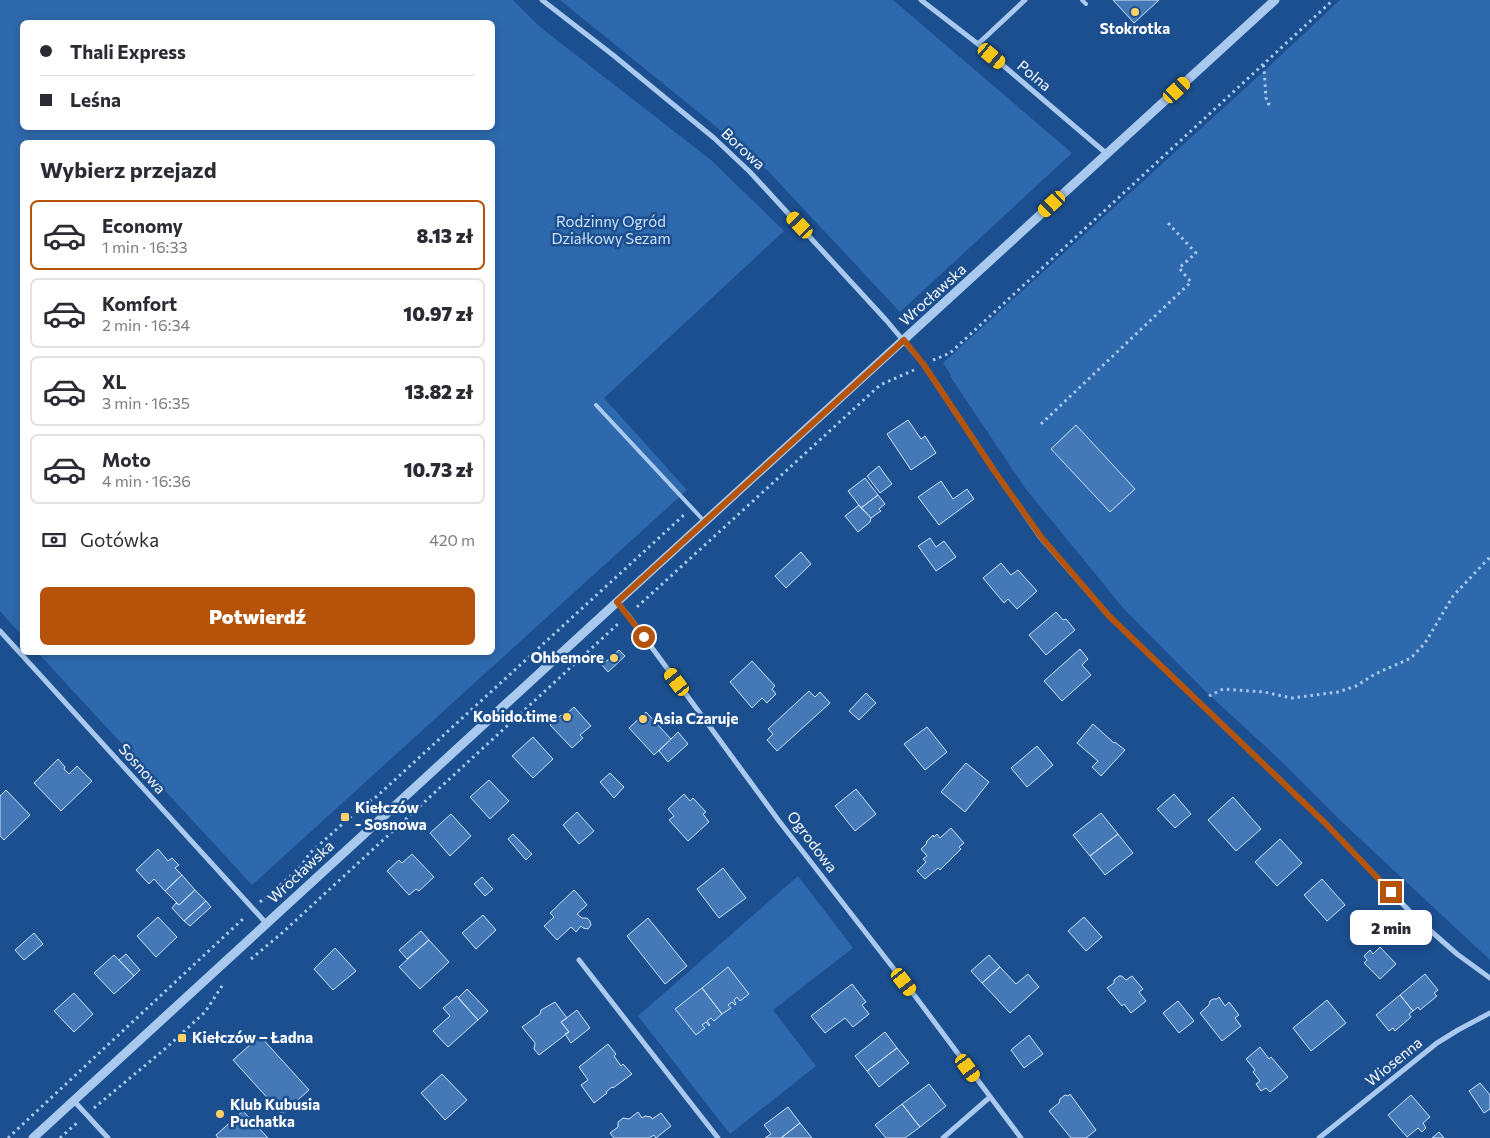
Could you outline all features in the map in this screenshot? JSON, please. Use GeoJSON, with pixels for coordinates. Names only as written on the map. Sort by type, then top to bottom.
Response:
{"type":"FeatureCollection","features":[{"type":"Feature","properties":{"kind":"street","name":"Borowa"},"geometry":{"type":"LineString","coordinates":[[542,0],[628,67],[714,138],[750,172],[904,340],[924,365],[1000,480],[1042,538],[1109,616],[1326,824],[1417,919],[1457,954],[1490,978]]}},
{"type":"Feature","properties":{"kind":"street","name":"Polna"},"geometry":{"type":"LineString","coordinates":[[921,0],[978,44],[1107,154]]}},
{"type":"Feature","properties":{"kind":"street"},"geometry":{"type":"LineString","coordinates":[[978,44],[1025,0]]}},
{"type":"Feature","properties":{"kind":"street","name":"Wrocławska"},"geometry":{"type":"LineString","coordinates":[[33,1138],[1275,0]]}},
{"type":"Feature","properties":{"kind":"street","name":"Ogrodowa"},"geometry":{"type":"LineString","coordinates":[[617,602],[779,820],[915,996],[1021,1138]]}},
{"type":"Feature","properties":{"kind":"street","name":"Sosnowa"},"geometry":{"type":"LineString","coordinates":[[0,631],[20,653]]}},
{"type":"Feature","properties":{"kind":"street","name":"Sosnowa"},"geometry":{"type":"LineString","coordinates":[[22,655],[266,923]]}},
{"type":"Feature","properties":{"kind":"street"},"geometry":{"type":"LineString","coordinates":[[579,960],[718,1138]]}},
{"type":"Feature","properties":{"kind":"street","name":"Wiosenna"},"geometry":{"type":"LineString","coordinates":[[1320,1138],[1437,1043],[1490,1013]]}},
{"type":"Feature","properties":{"kind":"street"},"geometry":{"type":"LineString","coordinates":[[943,1138],[990,1097]]}},
{"type":"Feature","properties":{"kind":"street"},"geometry":{"type":"LineString","coordinates":[[74,1101],[108,1138]]}},
{"type":"Feature","properties":{"kind":"lane"},"geometry":{"type":"LineString","coordinates":[[1082,0],[1086,4]]}},
{"type":"Feature","properties":{"kind":"lane"},"geometry":{"type":"LineString","coordinates":[[596,405],[705,522]]}},
{"type":"Feature","properties":{"kind":"path"},"geometry":{"type":"LineString","coordinates":[[246,963],[296,920],[877,388],[950,353],[1333,0]]}},
{"type":"Feature","properties":{"kind":"path"},"geometry":{"type":"LineString","coordinates":[[1262,65],[1264,68],[1266,98],[1269,103],[1267,108]]}},
{"type":"Feature","properties":{"kind":"path"},"geometry":{"type":"LineString","coordinates":[[1041,424],[1191,282],[1179,268],[1196,253],[1168,223]]}},
{"type":"Feature","properties":{"kind":"path"},"geometry":{"type":"LineString","coordinates":[[8,1138],[241,922],[253,908],[298,870],[310,853],[382,792],[691,508]]}},
{"type":"Feature","properties":{"kind":"path"},"geometry":{"type":"LineString","coordinates":[[1198,702],[1223,688],[1264,692],[1292,698],[1338,692],[1356,686],[1375,674],[1411,658],[1425,643],[1453,596],[1490,557]]}},
{"type":"Feature","properties":{"kind":"path"},"geometry":{"type":"LineString","coordinates":[[60,1138],[115,1088],[166,1048],[205,1012],[225,981]]}},
{"type":"Feature","properties":{"kind":"green space","name":"Rodzinny Ogród Działkowy Sezam"},"geometry":{"type":"Polygon","coordinates":[[[0,0],[513,0],[540,27],[711,160],[784,231],[604,398],[687,490],[252,885],[40,655],[495,655],[495,140],[20,140],[20,634],[0,611],[0,0]]]}},
{"type":"Feature","properties":{"kind":"green space"},"geometry":{"type":"Polygon","coordinates":[[[560,0],[893,0],[1072,153],[900,312],[769,172],[560,0]]]}},
{"type":"Feature","properties":{"kind":"green space"},"geometry":{"type":"Polygon","coordinates":[[[1340,0],[1490,0],[1490,960],[1205,691],[1124,609],[1025,488],[943,363],[1340,0]]]}},
{"type":"Feature","properties":{"kind":"green space"},"geometry":{"type":"Polygon","coordinates":[[[798,876],[853,948],[773,1010],[816,1066],[730,1134],[638,1016],[798,876]]]}},
{"type":"Feature","properties":{"kind":"building","name":"Stokrotka"},"geometry":{"type":"Polygon","coordinates":[[[1113,0],[1159,0],[1134,23],[1113,0]]]}},
{"type":"Feature","properties":{"kind":"building"},"geometry":{"type":"Polygon","coordinates":[[[908,420],[921,439],[925,436],[936,453],[911,470],[887,434],[908,420]]]}},
{"type":"Feature","properties":{"kind":"building"},"geometry":{"type":"Polygon","coordinates":[[[1076,425],[1135,489],[1110,512],[1051,449],[1076,425]]]}},
{"type":"Feature","properties":{"kind":"building"},"geometry":{"type":"Polygon","coordinates":[[[879,466],[892,484],[880,493],[867,476],[879,466]]]}},
{"type":"Feature","properties":{"kind":"building"},"geometry":{"type":"Polygon","coordinates":[[[865,478],[878,495],[861,508],[848,491],[865,478]]]}},
{"type":"Feature","properties":{"kind":"building"},"geometry":{"type":"Polygon","coordinates":[[[941,481],[953,499],[967,489],[974,499],[939,525],[918,497],[941,481]]]}},
{"type":"Feature","properties":{"kind":"building"},"geometry":{"type":"Polygon","coordinates":[[[878,495],[885,504],[879,509],[881,511],[871,518],[861,508],[878,495]]]}},
{"type":"Feature","properties":{"kind":"building"},"geometry":{"type":"Polygon","coordinates":[[[859,505],[871,518],[870,522],[858,532],[845,516],[859,505]]]}},
{"type":"Feature","properties":{"kind":"building"},"geometry":{"type":"Polygon","coordinates":[[[930,538],[936,547],[944,541],[956,557],[936,571],[918,546],[930,538]]]}},
{"type":"Feature","properties":{"kind":"building"},"geometry":{"type":"Polygon","coordinates":[[[801,552],[811,564],[786,588],[775,576],[801,552]]]}},
{"type":"Feature","properties":{"kind":"building"},"geometry":{"type":"Polygon","coordinates":[[[1001,563],[1011,575],[1018,570],[1037,591],[1017,609],[1008,599],[1004,603],[983,578],[1001,563]]]}},
{"type":"Feature","properties":{"kind":"building"},"geometry":{"type":"Polygon","coordinates":[[[1056,612],[1063,620],[1066,619],[1075,630],[1046,655],[1029,635],[1056,612]]]}},
{"type":"Feature","properties":{"kind":"building"},"geometry":{"type":"Polygon","coordinates":[[[1080,649],[1088,659],[1082,665],[1091,675],[1062,701],[1044,681],[1080,649]]]}},
{"type":"Feature","properties":{"kind":"building"},"geometry":{"type":"Polygon","coordinates":[[[619,650],[625,656],[608,672],[602,665],[619,650]]]}},
{"type":"Feature","properties":{"kind":"building"},"geometry":{"type":"Polygon","coordinates":[[[752,661],[775,686],[772,689],[776,694],[767,703],[762,698],[752,708],[730,682],[752,661]]]}},
{"type":"Feature","properties":{"kind":"building"},"geometry":{"type":"Polygon","coordinates":[[[809,691],[815,697],[820,692],[830,703],[777,751],[767,740],[773,734],[768,729],[809,691]]]}},
{"type":"Feature","properties":{"kind":"building"},"geometry":{"type":"Polygon","coordinates":[[[866,693],[876,703],[859,720],[849,711],[866,693]]]}},
{"type":"Feature","properties":{"kind":"building"},"geometry":{"type":"Polygon","coordinates":[[[574,707],[591,726],[580,735],[583,738],[572,748],[550,725],[574,707]]]}},
{"type":"Feature","properties":{"kind":"building"},"geometry":{"type":"Polygon","coordinates":[[[646,712],[671,739],[654,755],[629,728],[646,712]]]}},
{"type":"Feature","properties":{"kind":"building"},"geometry":{"type":"Polygon","coordinates":[[[1093,724],[1114,743],[1125,750],[1101,776],[1092,767],[1098,761],[1077,743],[1093,724]]]}},
{"type":"Feature","properties":{"kind":"building"},"geometry":{"type":"Polygon","coordinates":[[[927,727],[947,752],[925,770],[904,744],[927,727]]]}},
{"type":"Feature","properties":{"kind":"building"},"geometry":{"type":"Polygon","coordinates":[[[678,732],[688,744],[668,762],[659,751],[678,732]]]}},
{"type":"Feature","properties":{"kind":"building"},"geometry":{"type":"Polygon","coordinates":[[[533,737],[553,759],[533,778],[512,756],[533,737]]]}},
{"type":"Feature","properties":{"kind":"building"},"geometry":{"type":"Polygon","coordinates":[[[1037,746],[1053,765],[1027,787],[1011,768],[1037,746]]]}},
{"type":"Feature","properties":{"kind":"building"},"geometry":{"type":"Polygon","coordinates":[[[58,759],[69,774],[77,766],[92,781],[61,811],[34,783],[58,759]]]}},
{"type":"Feature","properties":{"kind":"building"},"geometry":{"type":"Polygon","coordinates":[[[966,763],[989,782],[965,812],[941,792],[966,763]]]}},
{"type":"Feature","properties":{"kind":"building"},"geometry":{"type":"Polygon","coordinates":[[[610,773],[624,787],[614,798],[600,782],[610,773]]]}},
{"type":"Feature","properties":{"kind":"building"},"geometry":{"type":"Polygon","coordinates":[[[489,780],[509,801],[490,819],[470,797],[489,780]]]}},
{"type":"Feature","properties":{"kind":"building"},"geometry":{"type":"Polygon","coordinates":[[[856,789],[876,814],[855,831],[835,806],[856,789]]]}},
{"type":"Feature","properties":{"kind":"building"},"geometry":{"type":"Polygon","coordinates":[[[6,790],[30,815],[4,840],[0,836],[0,796],[6,790]]]}},
{"type":"Feature","properties":{"kind":"building"},"geometry":{"type":"Polygon","coordinates":[[[684,794],[690,801],[693,798],[706,812],[703,814],[709,822],[688,841],[669,820],[674,816],[668,809],[684,794]]]}},
{"type":"Feature","properties":{"kind":"building"},"geometry":{"type":"Polygon","coordinates":[[[1174,794],[1191,814],[1175,828],[1157,809],[1174,794]]]}},
{"type":"Feature","properties":{"kind":"building"},"geometry":{"type":"Polygon","coordinates":[[[1233,797],[1261,829],[1236,851],[1208,820],[1233,797]]]}},
{"type":"Feature","properties":{"kind":"building"},"geometry":{"type":"Polygon","coordinates":[[[577,812],[594,831],[579,844],[563,825],[577,812]]]}},
{"type":"Feature","properties":{"kind":"building"},"geometry":{"type":"Polygon","coordinates":[[[1101,813],[1118,834],[1090,856],[1073,835],[1101,813]]]}},
{"type":"Feature","properties":{"kind":"building"},"geometry":{"type":"Polygon","coordinates":[[[451,814],[471,836],[450,856],[430,833],[451,814]]]}},
{"type":"Feature","properties":{"kind":"building"},"geometry":{"type":"Polygon","coordinates":[[[951,828],[964,843],[959,847],[961,849],[940,870],[938,868],[925,879],[917,871],[926,862],[923,859],[927,856],[921,849],[933,835],[934,837],[937,834],[940,838],[951,828]]]}},
{"type":"Feature","properties":{"kind":"building"},"geometry":{"type":"Polygon","coordinates":[[[513,834],[532,854],[526,860],[508,839],[513,834]]]}},
{"type":"Feature","properties":{"kind":"building"},"geometry":{"type":"Polygon","coordinates":[[[1118,834],[1133,853],[1105,875],[1090,856],[1118,834]]]}},
{"type":"Feature","properties":{"kind":"building"},"geometry":{"type":"Polygon","coordinates":[[[1280,839],[1302,863],[1277,886],[1255,862],[1280,839]]]}},
{"type":"Feature","properties":{"kind":"building"},"geometry":{"type":"Polygon","coordinates":[[[158,849],[168,861],[172,858],[179,865],[175,868],[182,875],[165,891],[154,879],[149,884],[136,870],[158,849]]]}},
{"type":"Feature","properties":{"kind":"building"},"geometry":{"type":"Polygon","coordinates":[[[412,854],[434,877],[419,891],[416,889],[409,895],[387,871],[399,860],[402,863],[412,854]]]}},
{"type":"Feature","properties":{"kind":"building"},"geometry":{"type":"Polygon","coordinates":[[[723,868],[746,898],[719,918],[697,889],[723,868]]]}},
{"type":"Feature","properties":{"kind":"building"},"geometry":{"type":"Polygon","coordinates":[[[182,875],[195,890],[179,905],[165,891],[182,875]]]}},
{"type":"Feature","properties":{"kind":"building"},"geometry":{"type":"Polygon","coordinates":[[[482,877],[493,889],[485,896],[474,884],[482,877]]]}},
{"type":"Feature","properties":{"kind":"building"},"geometry":{"type":"Polygon","coordinates":[[[1322,879],[1345,905],[1327,921],[1304,895],[1322,879]]]}},
{"type":"Feature","properties":{"kind":"building"},"geometry":{"type":"Polygon","coordinates":[[[195,890],[206,901],[184,921],[172,908],[176,903],[179,905],[195,890]]]}},
{"type":"Feature","properties":{"kind":"building"},"geometry":{"type":"Polygon","coordinates":[[[574,890],[587,905],[577,914],[582,918],[587,918],[591,925],[588,929],[581,926],[576,932],[571,927],[557,940],[544,926],[554,917],[550,913],[574,890]]]}},
{"type":"Feature","properties":{"kind":"building"},"geometry":{"type":"Polygon","coordinates":[[[206,901],[211,907],[190,926],[184,921],[206,901]]]}},
{"type":"Feature","properties":{"kind":"building"},"geometry":{"type":"Polygon","coordinates":[[[483,915],[496,930],[476,949],[462,933],[483,915]]]}},
{"type":"Feature","properties":{"kind":"building"},"geometry":{"type":"Polygon","coordinates":[[[158,917],[177,937],[156,957],[137,936],[158,917]]]}},
{"type":"Feature","properties":{"kind":"building"},"geometry":{"type":"Polygon","coordinates":[[[1084,917],[1102,937],[1086,951],[1068,931],[1084,917]]]}},
{"type":"Feature","properties":{"kind":"building"},"geometry":{"type":"Polygon","coordinates":[[[648,918],[687,966],[665,984],[627,936],[648,918]]]}},
{"type":"Feature","properties":{"kind":"building"},"geometry":{"type":"Polygon","coordinates":[[[421,931],[429,940],[407,959],[399,950],[421,931]]]}},
{"type":"Feature","properties":{"kind":"building"},"geometry":{"type":"Polygon","coordinates":[[[34,933],[43,944],[24,960],[15,950],[34,933]]]}},
{"type":"Feature","properties":{"kind":"building"},"geometry":{"type":"Polygon","coordinates":[[[429,940],[449,962],[420,989],[399,967],[429,940]]]}},
{"type":"Feature","properties":{"kind":"building"},"geometry":{"type":"Polygon","coordinates":[[[1380,947],[1396,964],[1380,979],[1364,963],[1367,960],[1364,956],[1370,950],[1373,954],[1380,947]]]}},
{"type":"Feature","properties":{"kind":"building"},"geometry":{"type":"Polygon","coordinates":[[[335,948],[356,971],[333,990],[314,969],[335,948]]]}},
{"type":"Feature","properties":{"kind":"building"},"geometry":{"type":"Polygon","coordinates":[[[126,954],[140,970],[134,976],[119,960],[126,954]]]}},
{"type":"Feature","properties":{"kind":"building"},"geometry":{"type":"Polygon","coordinates":[[[114,955],[134,976],[114,994],[94,973],[114,955]]]}},
{"type":"Feature","properties":{"kind":"building"},"geometry":{"type":"Polygon","coordinates":[[[989,955],[1000,967],[982,983],[971,971],[989,955]]]}},
{"type":"Feature","properties":{"kind":"building"},"geometry":{"type":"Polygon","coordinates":[[[728,967],[749,994],[740,1001],[737,997],[734,1000],[736,1004],[732,1002],[728,1005],[731,1008],[722,1014],[702,988],[728,967]]]}},
{"type":"Feature","properties":{"kind":"building"},"geometry":{"type":"Polygon","coordinates":[[[1000,967],[1016,984],[1028,974],[1039,987],[1010,1013],[982,983],[1000,967]]]}},
{"type":"Feature","properties":{"kind":"building"},"geometry":{"type":"Polygon","coordinates":[[[1425,974],[1438,990],[1434,993],[1437,996],[1420,1010],[1418,1007],[1413,1011],[1400,995],[1425,974]]]}},
{"type":"Feature","properties":{"kind":"building"},"geometry":{"type":"Polygon","coordinates":[[[1119,976],[1126,980],[1132,976],[1143,989],[1139,992],[1146,1001],[1131,1013],[1124,1004],[1122,1006],[1107,988],[1119,976]]]}},
{"type":"Feature","properties":{"kind":"building"},"geometry":{"type":"Polygon","coordinates":[[[852,984],[866,1002],[862,1005],[869,1014],[853,1027],[845,1018],[825,1033],[811,1016],[852,984]]]}},
{"type":"Feature","properties":{"kind":"building"},"geometry":{"type":"Polygon","coordinates":[[[702,988],[722,1014],[714,1021],[711,1018],[707,1021],[709,1026],[706,1022],[702,1025],[705,1028],[696,1035],[675,1009],[702,988]]]}},
{"type":"Feature","properties":{"kind":"building"},"geometry":{"type":"Polygon","coordinates":[[[467,989],[488,1011],[478,1020],[458,998],[467,989]]]}},
{"type":"Feature","properties":{"kind":"building"},"geometry":{"type":"Polygon","coordinates":[[[74,993],[93,1014],[74,1032],[54,1011],[74,993]]]}},
{"type":"Feature","properties":{"kind":"building"},"geometry":{"type":"Polygon","coordinates":[[[1400,995],[1413,1011],[1409,1014],[1411,1017],[1395,1031],[1393,1028],[1389,1031],[1376,1015],[1400,995]]]}},
{"type":"Feature","properties":{"kind":"building"},"geometry":{"type":"Polygon","coordinates":[[[457,996],[478,1020],[448,1047],[433,1031],[450,1016],[443,1008],[457,996]]]}},
{"type":"Feature","properties":{"kind":"building"},"geometry":{"type":"Polygon","coordinates":[[[1219,997],[1225,1006],[1229,1002],[1239,1015],[1235,1018],[1241,1026],[1222,1041],[1200,1013],[1209,1005],[1210,1001],[1219,997]]]}},
{"type":"Feature","properties":{"kind":"building"},"geometry":{"type":"Polygon","coordinates":[[[1327,1000],[1346,1023],[1311,1051],[1293,1028],[1327,1000]]]}},
{"type":"Feature","properties":{"kind":"building"},"geometry":{"type":"Polygon","coordinates":[[[1178,1001],[1194,1021],[1179,1033],[1163,1013],[1178,1001]]]}},
{"type":"Feature","properties":{"kind":"building"},"geometry":{"type":"Polygon","coordinates":[[[555,1002],[567,1018],[561,1022],[569,1032],[539,1055],[534,1049],[535,1043],[522,1027],[540,1014],[541,1010],[555,1002]]]}},
{"type":"Feature","properties":{"kind":"building"},"geometry":{"type":"Polygon","coordinates":[[[577,1010],[590,1028],[571,1043],[565,1034],[569,1032],[561,1022],[577,1010]]]}},
{"type":"Feature","properties":{"kind":"building"},"geometry":{"type":"Polygon","coordinates":[[[885,1032],[897,1048],[867,1071],[855,1056],[885,1032]]]}},
{"type":"Feature","properties":{"kind":"building"},"geometry":{"type":"Polygon","coordinates":[[[1029,1035],[1043,1054],[1024,1068],[1011,1050],[1029,1035]]]}},
{"type":"Feature","properties":{"kind":"building"},"geometry":{"type":"Polygon","coordinates":[[[260,1036],[309,1090],[282,1114],[233,1060],[260,1036]]]}},
{"type":"Feature","properties":{"kind":"building"},"geometry":{"type":"Polygon","coordinates":[[[608,1044],[616,1054],[614,1056],[621,1066],[623,1064],[632,1074],[612,1087],[594,1103],[581,1085],[588,1080],[579,1067],[608,1044]]]}},
{"type":"Feature","properties":{"kind":"building"},"geometry":{"type":"Polygon","coordinates":[[[1260,1047],[1269,1059],[1271,1057],[1288,1077],[1270,1092],[1266,1088],[1261,1091],[1256,1084],[1260,1081],[1253,1072],[1255,1070],[1246,1059],[1260,1047]]]}},
{"type":"Feature","properties":{"kind":"building"},"geometry":{"type":"Polygon","coordinates":[[[897,1048],[909,1063],[879,1087],[867,1071],[897,1048]]]}},
{"type":"Feature","properties":{"kind":"building"},"geometry":{"type":"Polygon","coordinates":[[[442,1074],[467,1100],[445,1120],[421,1093],[442,1074]]]}},
{"type":"Feature","properties":{"kind":"building"},"geometry":{"type":"Polygon","coordinates":[[[1480,1083],[1490,1095],[1490,1109],[1484,1113],[1469,1091],[1480,1083]]]}},
{"type":"Feature","properties":{"kind":"building"},"geometry":{"type":"Polygon","coordinates":[[[929,1084],[946,1106],[920,1127],[902,1104],[929,1084]]]}},
{"type":"Feature","properties":{"kind":"building"},"geometry":{"type":"Polygon","coordinates":[[[1070,1094],[1096,1130],[1086,1138],[1071,1138],[1049,1111],[1059,1103],[1060,1099],[1070,1094]]]}},
{"type":"Feature","properties":{"kind":"building"},"geometry":{"type":"Polygon","coordinates":[[[1411,1095],[1430,1117],[1423,1123],[1426,1128],[1422,1132],[1418,1128],[1407,1137],[1388,1115],[1411,1095]]]}},
{"type":"Feature","properties":{"kind":"building"},"geometry":{"type":"Polygon","coordinates":[[[902,1104],[920,1127],[905,1138],[886,1138],[875,1125],[902,1104]]]}},
{"type":"Feature","properties":{"kind":"building"},"geometry":{"type":"Polygon","coordinates":[[[788,1107],[800,1123],[781,1138],[765,1138],[771,1134],[764,1125],[788,1107]]]}},
{"type":"Feature","properties":{"kind":"building"},"geometry":{"type":"Polygon","coordinates":[[[243,1111],[268,1138],[218,1138],[216,1135],[243,1111]]]}},
{"type":"Feature","properties":{"kind":"building"},"geometry":{"type":"Polygon","coordinates":[[[638,1112],[642,1118],[645,1116],[652,1119],[661,1113],[671,1126],[656,1138],[654,1135],[649,1138],[614,1138],[610,1133],[618,1127],[618,1122],[623,1118],[629,1119],[638,1112]]]}},
{"type":"Feature","properties":{"kind":"building"},"geometry":{"type":"Polygon","coordinates":[[[800,1123],[812,1138],[781,1138],[800,1123]]]}},
{"type":"Feature","properties":{"kind":"building"},"geometry":{"type":"Polygon","coordinates":[[[1439,1132],[1444,1138],[1432,1138],[1439,1132]]]}},
{"type":"Feature","properties":{"kind":"place","name":"Stokrotka"},"geometry":{"type":"Point","coordinates":[1135,12]}},
{"type":"Feature","properties":{"kind":"place","name":"Ohbemore"},"geometry":{"type":"Point","coordinates":[614,658]}},
{"type":"Feature","properties":{"kind":"place","name":"Kobido.time"},"geometry":{"type":"Point","coordinates":[567,717]}},
{"type":"Feature","properties":{"kind":"place","name":"Asia Czaruje"},"geometry":{"type":"Point","coordinates":[643,719]}},
{"type":"Feature","properties":{"kind":"place","name":"Kiełczów - Sosnowa"},"geometry":{"type":"Point","coordinates":[345,817]}},
{"type":"Feature","properties":{"kind":"place","name":"Kiełczów – Ładna"},"geometry":{"type":"Point","coordinates":[182,1038]}},
{"type":"Feature","properties":{"kind":"place","name":"Klub Kubusia Puchatka"},"geometry":{"type":"Point","coordinates":[220,1114]}},
{"type":"Feature","properties":{"kind":"route"},"geometry":{"type":"LineString","coordinates":[[644,637],[617,602],[904,340],[924,365],[995,472],[1042,538],[1109,616],[1326,824],[1391,892]]}}]}
